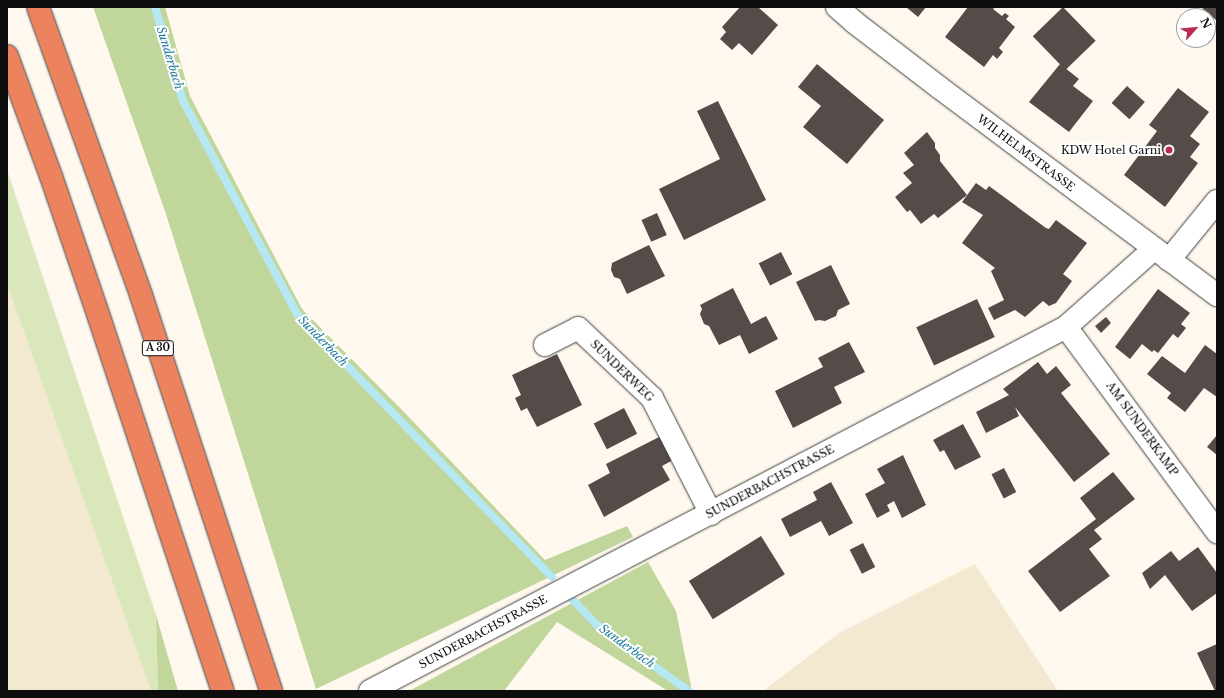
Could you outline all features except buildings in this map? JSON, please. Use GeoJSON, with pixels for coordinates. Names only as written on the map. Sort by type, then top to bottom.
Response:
{"type":"FeatureCollection","features":[{"type":"Feature","properties":{"kind":"highway","name":"A 30"},"geometry":{"type":"LineString","coordinates":[[38,7],[140,295],[271,691]]}},
{"type":"Feature","properties":{"kind":"highway"},"geometry":{"type":"LineString","coordinates":[[7,56],[99,317],[223,691]]}},
{"type":"Feature","properties":{"kind":"street","name":"WILHELMSTRASSE"},"geometry":{"type":"LineString","coordinates":[[837,7],[872,36],[1161,255],[1217,295]]}},
{"type":"Feature","properties":{"kind":"street","name":"SUNDERBACHSTRASSE"},"geometry":{"type":"LineString","coordinates":[[370,691],[1066,327],[1161,255],[1217,201]]}},
{"type":"Feature","properties":{"kind":"street","name":"AM SUNDERKAMP"},"geometry":{"type":"LineString","coordinates":[[1066,327],[1217,532]]}},
{"type":"Feature","properties":{"kind":"street","name":"SUNDERWEG"},"geometry":{"type":"LineString","coordinates":[[545,345],[578,328],[652,398],[711,514]]}},
{"type":"Feature","properties":{"kind":"shaded area"},"geometry":{"type":"Polygon","coordinates":[[[7,284],[151,691],[7,691],[7,284]]]}},
{"type":"Feature","properties":{"kind":"shaded area"},"geometry":{"type":"Polygon","coordinates":[[[975,564],[1058,691],[763,691],[839,633],[975,564]]]}},
{"type":"Feature","properties":{"kind":"green space"},"geometry":{"type":"Polygon","coordinates":[[[93,7],[165,7],[190,96],[302,309],[404,412],[545,560],[627,526],[633,537],[316,689],[165,211],[93,7]]]}},
{"type":"Feature","properties":{"kind":"green space"},"geometry":{"type":"Polygon","coordinates":[[[7,170],[156,615],[158,691],[151,691],[7,284],[7,170]]]}},
{"type":"Feature","properties":{"kind":"green space"},"geometry":{"type":"Polygon","coordinates":[[[648,562],[676,611],[692,691],[668,691],[557,622],[504,691],[409,691],[648,562]]]}},
{"type":"Feature","properties":{"kind":"green space"},"geometry":{"type":"Polygon","coordinates":[[[156,615],[178,691],[158,691],[156,615]]]}},
{"type":"Feature","properties":{"kind":"waterway","name":"Sunderbach"},"geometry":{"type":"LineString","coordinates":[[155,7],[183,101],[297,314],[552,577]]}},
{"type":"Feature","properties":{"kind":"waterway","name":"Sunderbach"},"geometry":{"type":"LineString","coordinates":[[569,596],[597,625],[689,691]]}},
{"type":"Feature","properties":{"kind":"place","name":"KDW Hotel Garni"},"geometry":{"type":"Point","coordinates":[1169,150]}}]}
